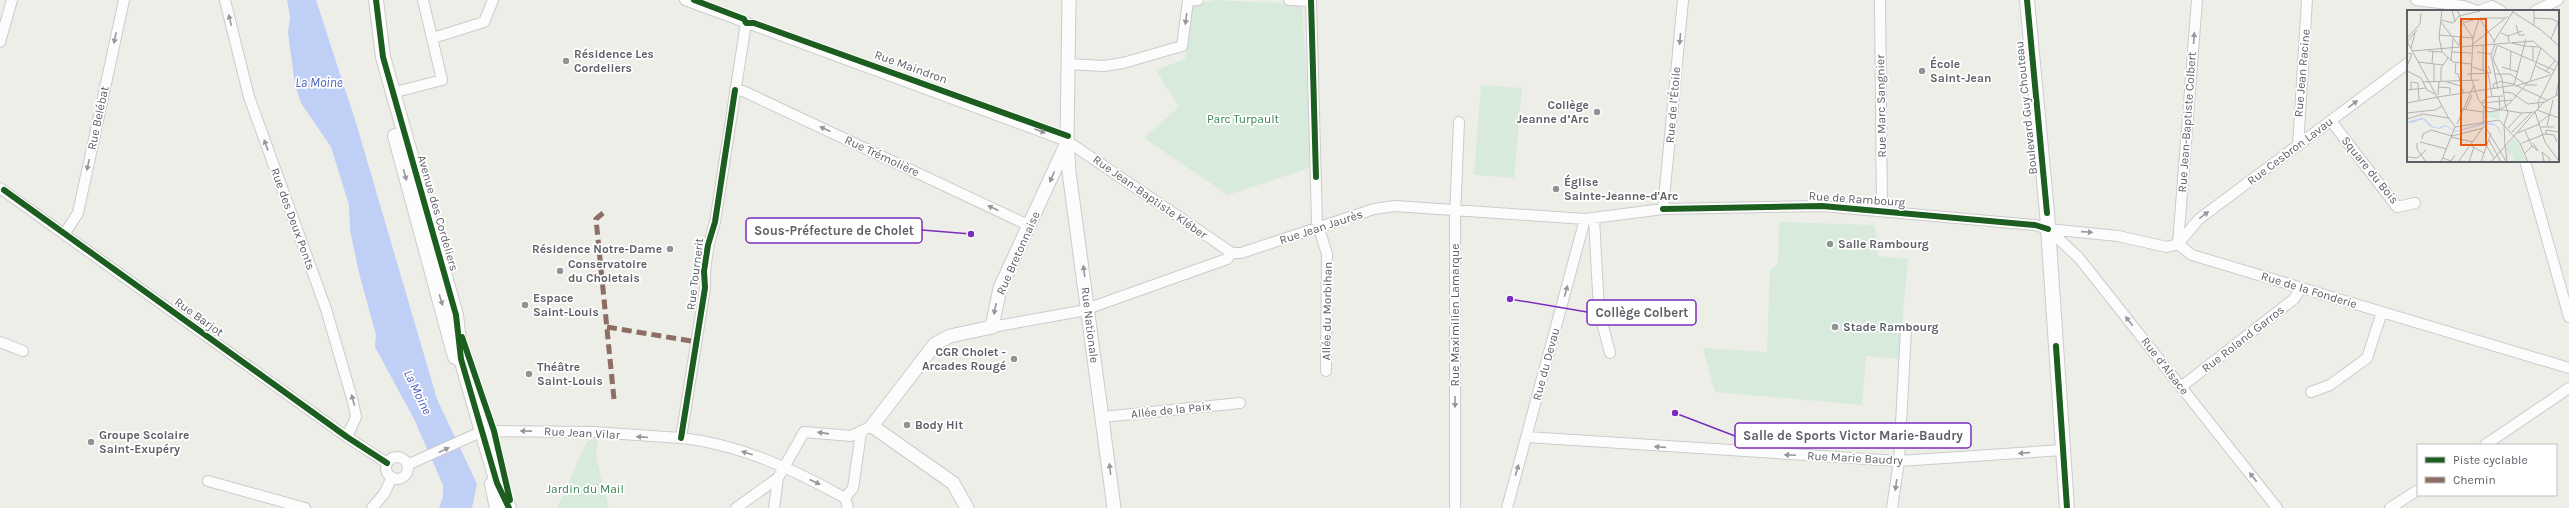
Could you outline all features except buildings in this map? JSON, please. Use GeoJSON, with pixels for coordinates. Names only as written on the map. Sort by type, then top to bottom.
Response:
{"type":"FeatureCollection","features":[{"type":"Feature","properties":{"kind":"main road","name":"Avenue des Cordeliers"},"geometry":{"type":"LineString","coordinates":[[368,0],[371,28],[384,96],[418,227],[475,434]]}},
{"type":"Feature","properties":{"kind":"main road","name":"Avenue des Cordeliers"},"geometry":{"type":"LineString","coordinates":[[376,0],[383,57],[392,93],[446,277],[458,327],[460,359],[475,434]]}},
{"type":"Feature","properties":{"kind":"main road","name":"Boulevard Guy Chouteau"},"geometry":{"type":"LineString","coordinates":[[2026,0],[2048,229],[2067,508]]}},
{"type":"Feature","properties":{"kind":"main road"},"geometry":{"type":"LineString","coordinates":[[475,434],[497,508]]}},
{"type":"Feature","properties":{"kind":"main road"},"geometry":{"type":"LineString","coordinates":[[475,434],[509,508]]}},
{"type":"Feature","properties":{"kind":"street"},"geometry":{"type":"LineString","coordinates":[[0,42],[12,0]]}},
{"type":"Feature","properties":{"kind":"street","name":"Rue Belébat"},"geometry":{"type":"LineString","coordinates":[[66,233],[78,213],[124,0]]}},
{"type":"Feature","properties":{"kind":"street","name":"Rue des Deux Ponts"},"geometry":{"type":"LineString","coordinates":[[225,0],[249,97],[326,309],[353,402],[356,417],[347,437]]}},
{"type":"Feature","properties":{"kind":"street"},"geometry":{"type":"LineString","coordinates":[[392,93],[442,80],[423,0]]}},
{"type":"Feature","properties":{"kind":"street"},"geometry":{"type":"LineString","coordinates":[[433,38],[484,22],[493,0]]}},
{"type":"Feature","properties":{"kind":"street","name":"Rue Maindron"},"geometry":{"type":"LineString","coordinates":[[685,0],[1067,142]]}},
{"type":"Feature","properties":{"kind":"street"},"geometry":{"type":"LineString","coordinates":[[1067,142],[1069,0]]}},
{"type":"Feature","properties":{"kind":"street"},"geometry":{"type":"LineString","coordinates":[[1069,64],[1104,66],[1123,63],[1182,46],[1188,2],[1198,0]]}},
{"type":"Feature","properties":{"kind":"street"},"geometry":{"type":"LineString","coordinates":[[1289,0],[1311,0]]}},
{"type":"Feature","properties":{"kind":"street","name":"Allée du Morbihan"},"geometry":{"type":"LineString","coordinates":[[1311,0],[1318,228],[1327,254],[1326,371]]}},
{"type":"Feature","properties":{"kind":"street","name":"Rue de l’Étoile"},"geometry":{"type":"LineString","coordinates":[[1663,209],[1683,0]]}},
{"type":"Feature","properties":{"kind":"street","name":"Rue Marc Sangnier"},"geometry":{"type":"LineString","coordinates":[[1880,0],[1882,211]]}},
{"type":"Feature","properties":{"kind":"street","name":"Rue Jean-Baptiste Colbert"},"geometry":{"type":"LineString","coordinates":[[2178,244],[2197,0]]}},
{"type":"Feature","properties":{"kind":"street","name":"Rue Jean Racine"},"geometry":{"type":"LineString","coordinates":[[2298,146],[2307,0]]}},
{"type":"Feature","properties":{"kind":"street"},"geometry":{"type":"LineString","coordinates":[[2416,0],[2463,6],[2475,10]]}},
{"type":"Feature","properties":{"kind":"street"},"geometry":{"type":"LineString","coordinates":[[2537,10],[2558,0]]}},
{"type":"Feature","properties":{"kind":"street"},"geometry":{"type":"LineString","coordinates":[[2481,10],[2492,6],[2500,10]]}},
{"type":"Feature","properties":{"kind":"street","name":"Rue Tournerit"},"geometry":{"type":"LineString","coordinates":[[681,438],[705,288],[704,271],[708,245],[715,222],[746,23]]}},
{"type":"Feature","properties":{"kind":"street","name":"Rue Cesbron Lavau"},"geometry":{"type":"LineString","coordinates":[[2178,244],[2199,219],[2407,64]]}},
{"type":"Feature","properties":{"kind":"street","name":"Rue Trémolière"},"geometry":{"type":"LineString","coordinates":[[735,90],[744,91],[1028,225]]}},
{"type":"Feature","properties":{"kind":"street","name":"Square du Bois"},"geometry":{"type":"LineString","coordinates":[[2331,121],[2397,207],[2415,203]]}},
{"type":"Feature","properties":{"kind":"street","name":"Rue Maximilien Lamarque"},"geometry":{"type":"LineString","coordinates":[[1456,508],[1456,216],[1459,122]]}},
{"type":"Feature","properties":{"kind":"street","name":"Rue Bretonnaise"},"geometry":{"type":"LineString","coordinates":[[992,327],[1000,288],[1067,142]]}},
{"type":"Feature","properties":{"kind":"street","name":"Rue Jean-Baptiste Kléber"},"geometry":{"type":"LineString","coordinates":[[1067,142],[1232,253]]}},
{"type":"Feature","properties":{"kind":"street","name":"Rue Nationale"},"geometry":{"type":"LineString","coordinates":[[1067,142],[1114,508]]}},
{"type":"Feature","properties":{"kind":"street"},"geometry":{"type":"LineString","coordinates":[[2525,162],[2569,317]]}},
{"type":"Feature","properties":{"kind":"street","name":"Rue Barjot"},"geometry":{"type":"LineString","coordinates":[[1,191],[66,233],[347,437],[387,463]]}},
{"type":"Feature","properties":{"kind":"street","name":"Rue de Rambourg"},"geometry":{"type":"LineString","coordinates":[[1663,209],[1694,210],[1769,205],[1822,206],[2036,225],[2048,229]]}},
{"type":"Feature","properties":{"kind":"street","name":"Rue Jean Jaurès"},"geometry":{"type":"LineString","coordinates":[[992,327],[1066,315],[1089,308],[1226,259],[1232,253],[1241,253],[1374,209],[1395,206],[1589,218],[1663,209]]}},
{"type":"Feature","properties":{"kind":"street"},"geometry":{"type":"LineString","coordinates":[[1589,218],[1599,311],[1610,353]]}},
{"type":"Feature","properties":{"kind":"street","name":"Rue du Devau"},"geometry":{"type":"LineString","coordinates":[[1507,508],[1589,218]]}},
{"type":"Feature","properties":{"kind":"street"},"geometry":{"type":"LineString","coordinates":[[2048,229],[2118,236],[2167,247],[2178,244]]}},
{"type":"Feature","properties":{"kind":"street","name":"Rue d’Alsace"},"geometry":{"type":"LineString","coordinates":[[2048,229],[2079,258],[2277,508]]}},
{"type":"Feature","properties":{"kind":"street","name":"Rue de la Fonderie"},"geometry":{"type":"LineString","coordinates":[[2178,244],[2192,255],[2569,368]]}},
{"type":"Feature","properties":{"kind":"street","name":"Rue Roland Garros"},"geometry":{"type":"LineString","coordinates":[[2181,387],[2294,299],[2301,288]]}},
{"type":"Feature","properties":{"kind":"street"},"geometry":{"type":"LineString","coordinates":[[2311,392],[2330,385],[2367,358],[2382,312]]}},
{"type":"Feature","properties":{"kind":"street"},"geometry":{"type":"LineString","coordinates":[[774,508],[778,478],[804,432],[851,436],[866,429],[935,344],[950,336],[992,327]]}},
{"type":"Feature","properties":{"kind":"street"},"geometry":{"type":"LineString","coordinates":[[1892,508],[1899,461],[1906,329]]}},
{"type":"Feature","properties":{"kind":"street"},"geometry":{"type":"LineString","coordinates":[[0,342],[23,351]]}},
{"type":"Feature","properties":{"kind":"street"},"geometry":{"type":"LineString","coordinates":[[2487,444],[2569,388]]}},
{"type":"Feature","properties":{"kind":"street","name":"Allée de la Paix"},"geometry":{"type":"LineString","coordinates":[[1103,417],[1240,403]]}},
{"type":"Feature","properties":{"kind":"street"},"geometry":{"type":"LineString","coordinates":[[847,503],[853,488],[866,429]]}},
{"type":"Feature","properties":{"kind":"street"},"geometry":{"type":"LineString","coordinates":[[866,429],[953,482],[967,508]]}},
{"type":"Feature","properties":{"kind":"street","name":"Rue Jean Vilar"},"geometry":{"type":"LineString","coordinates":[[475,434],[593,432],[681,438],[738,450],[784,468],[847,503]]}},
{"type":"Feature","properties":{"kind":"street"},"geometry":{"type":"LineString","coordinates":[[407,465],[422,460],[475,434]]}},
{"type":"Feature","properties":{"kind":"street","name":"Rue Marie Baudry"},"geometry":{"type":"LineString","coordinates":[[1527,437],[1899,461],[2063,450]]}},
{"type":"Feature","properties":{"kind":"street"},"geometry":{"type":"LineString","coordinates":[[396,457],[403,459],[407,465],[406,472],[402,477],[392,477],[387,473],[387,463],[396,457]]}},
{"type":"Feature","properties":{"kind":"street"},"geometry":{"type":"LineString","coordinates":[[372,508],[384,494],[392,477]]}},
{"type":"Feature","properties":{"kind":"street"},"geometry":{"type":"LineString","coordinates":[[736,508],[778,478]]}},
{"type":"Feature","properties":{"kind":"street"},"geometry":{"type":"LineString","coordinates":[[208,481],[305,508]]}},
{"type":"Feature","properties":{"kind":"street"},"geometry":{"type":"LineString","coordinates":[[2390,508],[2417,491]]}},
{"type":"Feature","properties":{"kind":"green space","name":"Parc Turpault"},"geometry":{"type":"Polygon","coordinates":[[[1214,0],[1302,4],[1312,167],[1228,195],[1144,138],[1179,107],[1156,70],[1185,59],[1192,6],[1214,0]]]}},
{"type":"Feature","properties":{"kind":"green space"},"geometry":{"type":"Polygon","coordinates":[[[1481,85],[1522,88],[1514,178],[1474,175],[1481,85]]]}},
{"type":"Feature","properties":{"kind":"green space","name":"Stade Rambourg"},"geometry":{"type":"Polygon","coordinates":[[[1779,222],[1875,225],[1878,256],[1908,259],[1899,359],[1866,356],[1862,405],[1715,392],[1703,348],[1767,352],[1770,270],[1778,264],[1779,222]]]}},
{"type":"Feature","properties":{"kind":"green space","name":"Jardin du Mail"},"geometry":{"type":"Polygon","coordinates":[[[598,439],[596,457],[609,508],[557,508],[586,443],[590,440],[598,439]]]}},
{"type":"Feature","properties":{"kind":"water","name":"La Moine"},"geometry":{"type":"Polygon","coordinates":[[[287,0],[316,0],[357,126],[437,399],[477,484],[472,508],[439,508],[443,496],[443,485],[414,419],[375,347],[376,335],[359,273],[350,230],[349,205],[331,147],[301,103],[295,85],[288,33],[290,17],[287,0]]]}},
{"type":"Feature","properties":{"kind":"marked path"},"geometry":{"type":"LineString","coordinates":[[603,213],[596,219],[614,399]]}},
{"type":"Feature","properties":{"kind":"marked path"},"geometry":{"type":"LineString","coordinates":[[607,327],[697,342]]}},
{"type":"Feature","properties":{"kind":"cycle path"},"geometry":{"type":"LineString","coordinates":[[376,0],[383,57],[456,315],[461,359],[497,483],[509,508]]}},
{"type":"Feature","properties":{"kind":"cycle path"},"geometry":{"type":"LineString","coordinates":[[694,0],[744,19],[746,23],[754,23],[1068,136]]}},
{"type":"Feature","properties":{"kind":"cycle path"},"geometry":{"type":"LineString","coordinates":[[1311,0],[1316,177]]}},
{"type":"Feature","properties":{"kind":"cycle path"},"geometry":{"type":"LineString","coordinates":[[2027,0],[2047,213]]}},
{"type":"Feature","properties":{"kind":"cycle path"},"geometry":{"type":"LineString","coordinates":[[681,438],[705,288],[704,271],[708,245],[715,222],[735,90]]}},
{"type":"Feature","properties":{"kind":"cycle path"},"geometry":{"type":"LineString","coordinates":[[4,190],[347,437],[387,463]]}},
{"type":"Feature","properties":{"kind":"cycle path"},"geometry":{"type":"LineString","coordinates":[[1663,209],[1822,206],[2035,225],[2048,229]]}},
{"type":"Feature","properties":{"kind":"cycle path"},"geometry":{"type":"LineString","coordinates":[[462,337],[494,431],[510,500]]}},
{"type":"Feature","properties":{"kind":"cycle path"},"geometry":{"type":"LineString","coordinates":[[2056,346],[2067,508]]}},
{"type":"Feature","properties":{"kind":"place","name":"Résidence Les Cordeliers"},"geometry":{"type":"Point","coordinates":[566,61]}},
{"type":"Feature","properties":{"kind":"place","name":"École Saint-Jean"},"geometry":{"type":"Point","coordinates":[1922,71]}},
{"type":"Feature","properties":{"kind":"place","name":"Collège Jeanne d’Arc"},"geometry":{"type":"Point","coordinates":[1597,112]}},
{"type":"Feature","properties":{"kind":"place","name":"Église Sainte-Jeanne-d'Arc"},"geometry":{"type":"Point","coordinates":[1556,189]}},
{"type":"Feature","properties":{"kind":"place","name":"Sous-Préfecture de Cholet"},"geometry":{"type":"Point","coordinates":[971,234]}},
{"type":"Feature","properties":{"kind":"place","name":"Salle Rambourg"},"geometry":{"type":"Point","coordinates":[1830,244]}},
{"type":"Feature","properties":{"kind":"place","name":"Résidence Notre-Dame"},"geometry":{"type":"Point","coordinates":[670,249]}},
{"type":"Feature","properties":{"kind":"place","name":"Conservatoire du Choletais"},"geometry":{"type":"Point","coordinates":[560,271]}},
{"type":"Feature","properties":{"kind":"place","name":"Collège Colbert"},"geometry":{"type":"Point","coordinates":[1510,299]}},
{"type":"Feature","properties":{"kind":"place","name":"Espace Saint-Louis"},"geometry":{"type":"Point","coordinates":[525,305]}},
{"type":"Feature","properties":{"kind":"place","name":"Stade Rambourg"},"geometry":{"type":"Point","coordinates":[1835,327]}},
{"type":"Feature","properties":{"kind":"place","name":"CGR Cholet - Arcades Rougé"},"geometry":{"type":"Point","coordinates":[1014,359]}},
{"type":"Feature","properties":{"kind":"place","name":"Théâtre Saint-Louis"},"geometry":{"type":"Point","coordinates":[529,374]}},
{"type":"Feature","properties":{"kind":"place","name":"Salle de Sports Victor Marie-Baudry"},"geometry":{"type":"Point","coordinates":[1675,413]}},
{"type":"Feature","properties":{"kind":"place","name":"Body Hit"},"geometry":{"type":"Point","coordinates":[907,425]}},
{"type":"Feature","properties":{"kind":"place","name":"Groupe Scolaire Saint-Exupéry"},"geometry":{"type":"Point","coordinates":[91,442]}}]}
